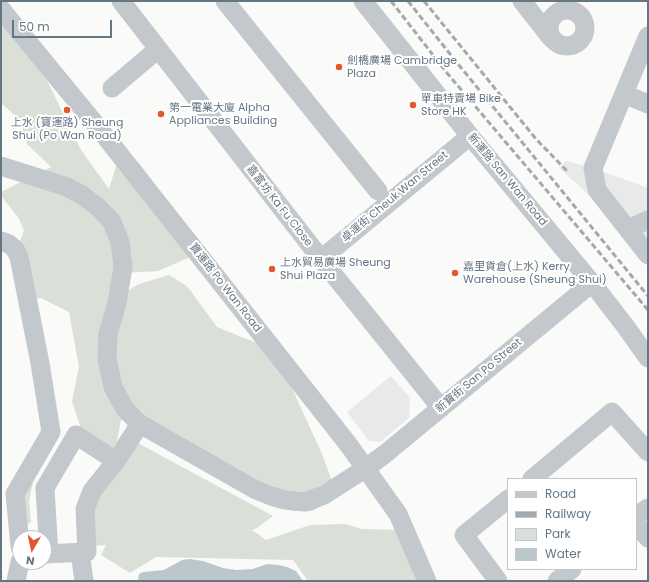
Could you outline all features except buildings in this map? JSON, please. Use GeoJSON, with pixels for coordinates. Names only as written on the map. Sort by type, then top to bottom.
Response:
{"type":"FeatureCollection","features":[{"type":"Feature","properties":{"kind":"street","name":"嘉富坊 Ka Fu Close"},"geometry":{"type":"LineString","coordinates":[[120,1],[321,259],[441,408]]}},
{"type":"Feature","properties":{"kind":"street"},"geometry":{"type":"LineString","coordinates":[[225,1],[378,191]]}},
{"type":"Feature","properties":{"kind":"street","name":"新運路 San Wan Road"},"geometry":{"type":"LineString","coordinates":[[363,1],[470,136],[592,283],[626,326],[648,358]]}},
{"type":"Feature","properties":{"kind":"street"},"geometry":{"type":"LineString","coordinates":[[522,1],[551,38],[561,45],[573,45],[578,43],[585,33],[586,27],[581,16],[572,6],[554,15],[550,20],[549,26],[551,38]]}},
{"type":"Feature","properties":{"kind":"street","name":"寶運路 Po Wan Road"},"geometry":{"type":"LineString","coordinates":[[1,9],[97,126],[366,468],[398,514],[427,581]]}},
{"type":"Feature","properties":{"kind":"street"},"geometry":{"type":"LineString","coordinates":[[648,36],[593,168],[597,190],[648,255]]}},
{"type":"Feature","properties":{"kind":"street"},"geometry":{"type":"LineString","coordinates":[[112,88],[158,49]]}},
{"type":"Feature","properties":{"kind":"street"},"geometry":{"type":"LineString","coordinates":[[624,94],[648,104]]}},
{"type":"Feature","properties":{"kind":"street","name":"卓運街 Cheuk Wan Street"},"geometry":{"type":"LineString","coordinates":[[321,259],[470,136]]}},
{"type":"Feature","properties":{"kind":"street","name":"新寶街 San Po Street"},"geometry":{"type":"LineString","coordinates":[[1,166],[67,188],[82,195],[99,208],[112,222],[120,242],[123,267],[117,303],[108,334],[107,359],[113,387],[125,409],[140,424],[256,490],[285,500],[305,502],[324,495],[386,454],[592,283]]}},
{"type":"Feature","properties":{"kind":"street"},"geometry":{"type":"LineString","coordinates":[[629,231],[648,220]]}},
{"type":"Feature","properties":{"kind":"street"},"geometry":{"type":"LineString","coordinates":[[1,241],[9,244],[15,249],[19,257],[40,363],[51,432],[8,494],[16,530]]}},
{"type":"Feature","properties":{"kind":"street"},"geometry":{"type":"LineString","coordinates":[[533,478],[612,412],[648,452]]}},
{"type":"Feature","properties":{"kind":"street"},"geometry":{"type":"LineString","coordinates":[[52,554],[86,552],[85,510],[92,491],[116,460],[140,424]]}},
{"type":"Feature","properties":{"kind":"street"},"geometry":{"type":"LineString","coordinates":[[46,530],[45,488],[76,435],[116,460]]}},
{"type":"Feature","properties":{"kind":"street"},"geometry":{"type":"LineString","coordinates":[[498,581],[464,536],[507,500]]}},
{"type":"Feature","properties":{"kind":"street"},"geometry":{"type":"LineString","coordinates":[[637,515],[648,508]]}},
{"type":"Feature","properties":{"kind":"street"},"geometry":{"type":"LineString","coordinates":[[637,525],[648,538]]}},
{"type":"Feature","properties":{"kind":"street"},"geometry":{"type":"LineString","coordinates":[[80,552],[84,581]]}},
{"type":"Feature","properties":{"kind":"street"},"geometry":{"type":"LineString","coordinates":[[16,581],[18,570]]}},
{"type":"Feature","properties":{"kind":"street"},"geometry":{"type":"LineString","coordinates":[[557,581],[571,570]]}},
{"type":"Feature","properties":{"kind":"shaded area"},"geometry":{"type":"Polygon","coordinates":[[[566,161],[593,168],[648,188],[648,265],[596,201],[559,168],[566,161]]]}},
{"type":"Feature","properties":{"kind":"shaded area"},"geometry":{"type":"Polygon","coordinates":[[[391,376],[410,398],[409,418],[380,442],[369,441],[347,412],[391,376]]]}},
{"type":"Feature","properties":{"kind":"green space"},"geometry":{"type":"Polygon","coordinates":[[[1,1],[39,64],[81,150],[109,189],[116,166],[139,163],[204,251],[158,271],[122,273],[115,298],[139,284],[169,275],[187,286],[217,327],[264,346],[285,373],[322,454],[337,495],[313,511],[292,511],[258,497],[270,489],[255,478],[231,468],[159,446],[141,410],[121,420],[117,441],[104,462],[88,451],[72,401],[79,367],[69,312],[41,298],[33,299],[19,245],[24,230],[18,217],[1,196],[1,192],[51,167],[27,144],[21,121],[1,103],[1,1]]]}},
{"type":"Feature","properties":{"kind":"green space"},"geometry":{"type":"Polygon","coordinates":[[[136,442],[273,516],[252,530],[266,540],[310,525],[345,524],[362,529],[399,530],[418,581],[308,581],[293,560],[156,557],[130,573],[101,555],[106,545],[90,546],[92,503],[136,442]]]}},
{"type":"Feature","properties":{"kind":"green space"},"geometry":{"type":"Polygon","coordinates":[[[33,482],[29,501],[31,522],[18,530],[15,530],[21,484],[33,482]]]}},
{"type":"Feature","properties":{"kind":"water"},"geometry":{"type":"Polygon","coordinates":[[[190,559],[236,570],[253,569],[267,564],[278,565],[296,571],[303,581],[138,581],[139,574],[143,572],[164,570],[182,560],[190,559]]]}},
{"type":"Feature","properties":{"kind":"railway"},"geometry":{"type":"LineString","coordinates":[[391,1],[447,73],[648,310]]}},
{"type":"Feature","properties":{"kind":"railway"},"geometry":{"type":"LineString","coordinates":[[408,1],[648,296]]}},
{"type":"Feature","properties":{"kind":"railway"},"geometry":{"type":"LineString","coordinates":[[424,1],[536,139],[567,171]]}},
{"type":"Feature","properties":{"kind":"place","name":"劍橋廣場 Cambridge Plaza"},"geometry":{"type":"Point","coordinates":[339,67]}},
{"type":"Feature","properties":{"kind":"place","name":"單車特賣場 Bike Store HK"},"geometry":{"type":"Point","coordinates":[413,105]}},
{"type":"Feature","properties":{"kind":"place","name":"上水 (寶運路) Sheung Shui (Po Wan Road)"},"geometry":{"type":"Point","coordinates":[67,110]}},
{"type":"Feature","properties":{"kind":"place","name":"第一電業大廈 Alpha Appliances Building"},"geometry":{"type":"Point","coordinates":[161,114]}},
{"type":"Feature","properties":{"kind":"place","name":"上水貿易廣場 Sheung Shui Plaza"},"geometry":{"type":"Point","coordinates":[272,269]}},
{"type":"Feature","properties":{"kind":"place","name":"嘉里貨倉(上水) Kerry Warehouse (Sheung Shui)"},"geometry":{"type":"Point","coordinates":[455,273]}}]}
